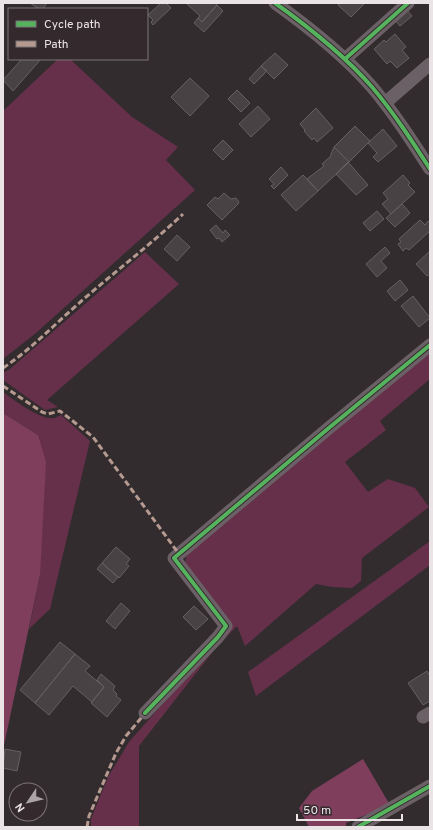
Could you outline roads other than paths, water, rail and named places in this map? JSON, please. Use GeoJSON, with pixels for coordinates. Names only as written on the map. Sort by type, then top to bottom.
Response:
{"type":"FeatureCollection","features":[{"type":"Feature","properties":{"kind":"street"},"geometry":{"type":"LineString","coordinates":[[275,3],[318,35],[345,59],[384,103],[406,132],[430,169]]}},
{"type":"Feature","properties":{"kind":"street"},"geometry":{"type":"LineString","coordinates":[[345,59],[408,3]]}},
{"type":"Feature","properties":{"kind":"street"},"geometry":{"type":"LineString","coordinates":[[384,103],[430,64]]}},
{"type":"Feature","properties":{"kind":"street"},"geometry":{"type":"LineString","coordinates":[[145,713],[218,637],[226,626],[174,558],[430,345]]}},
{"type":"Feature","properties":{"kind":"street"},"geometry":{"type":"LineString","coordinates":[[358,827],[430,786]]}}]}
